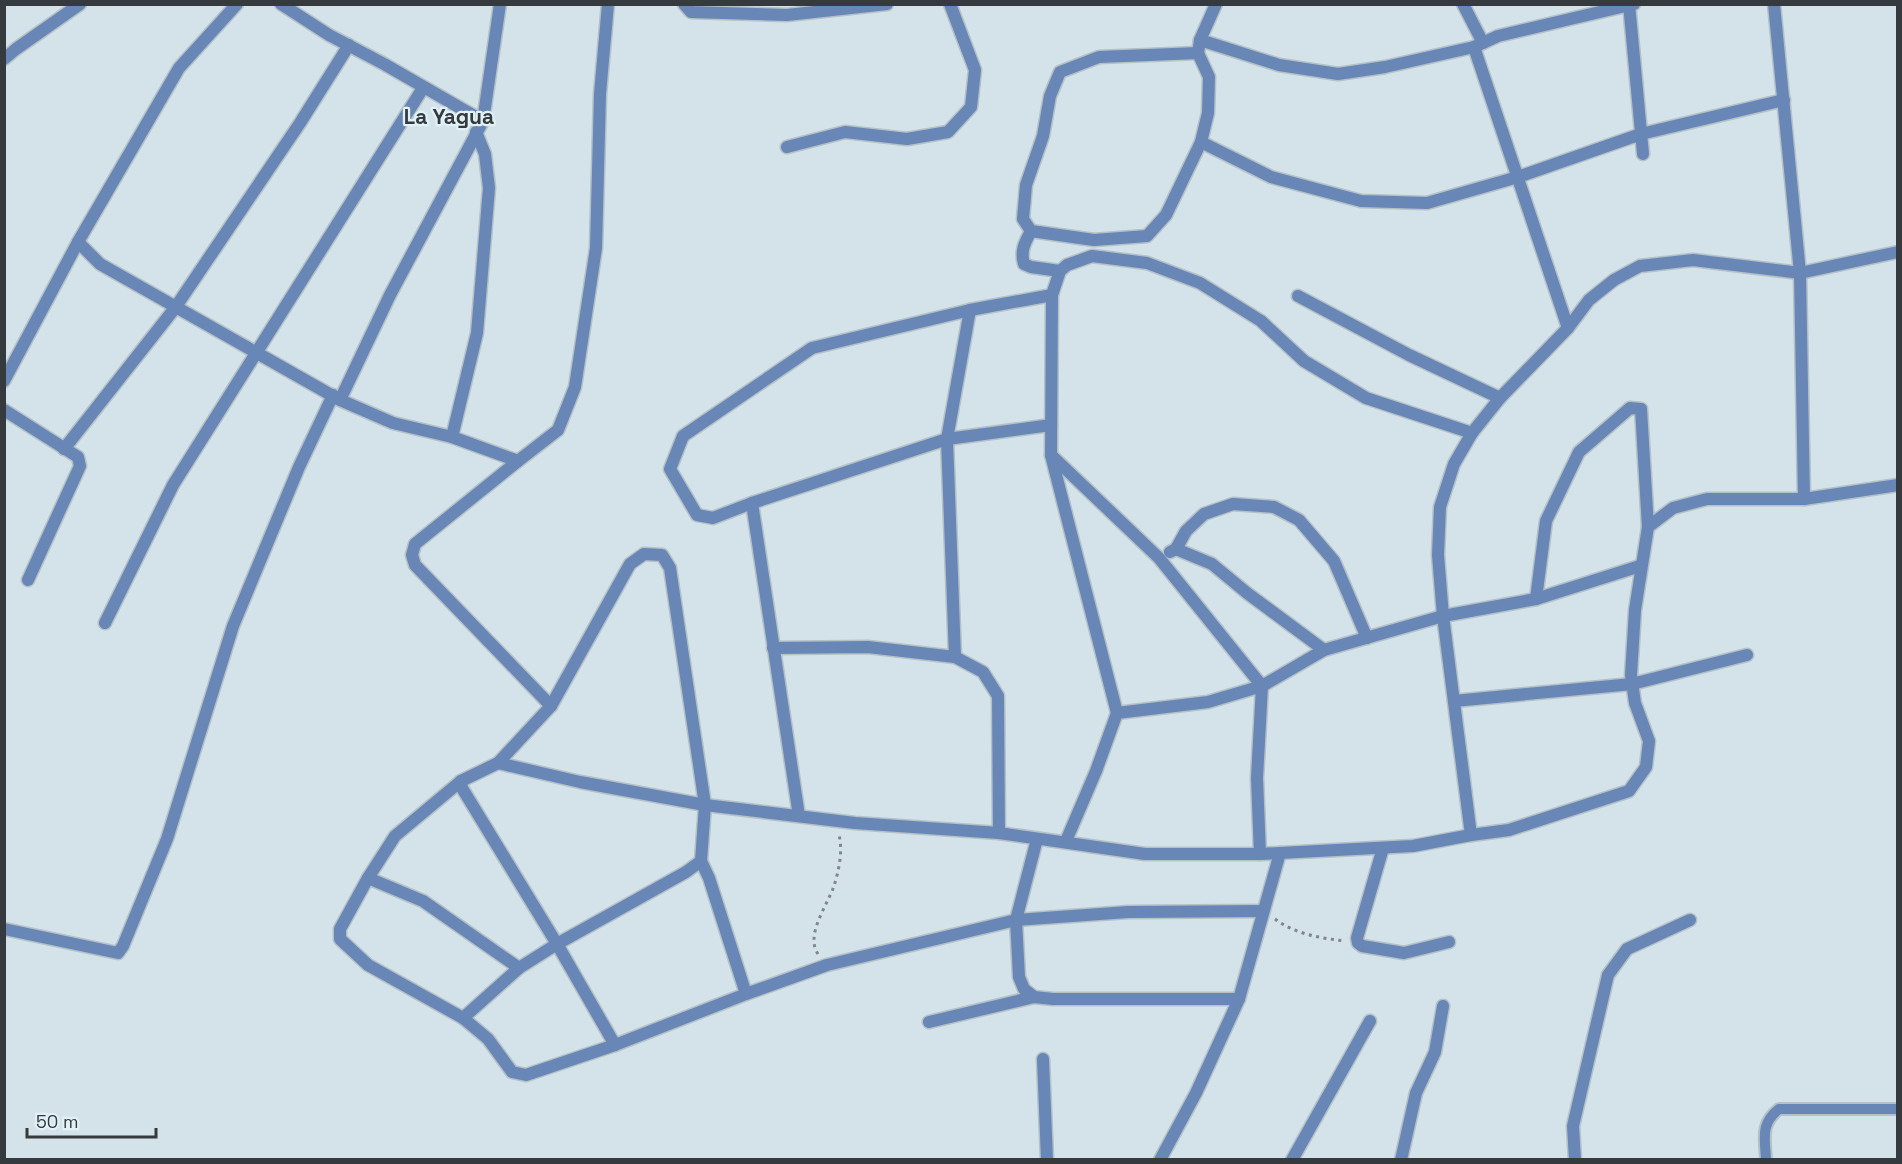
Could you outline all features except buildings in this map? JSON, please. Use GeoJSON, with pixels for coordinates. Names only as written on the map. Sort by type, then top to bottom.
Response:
{"type":"FeatureCollection","features":[{"type":"Feature","properties":{"kind":"street"},"geometry":{"type":"LineString","coordinates":[[4,59],[80,4]]}},
{"type":"Feature","properties":{"kind":"street"},"geometry":{"type":"LineString","coordinates":[[4,381],[78,242],[179,68],[237,4]]}},
{"type":"Feature","properties":{"kind":"street"},"geometry":{"type":"LineString","coordinates":[[281,4],[423,88],[480,127],[489,188],[477,333],[452,437]]}},
{"type":"Feature","properties":{"kind":"street"},"geometry":{"type":"LineString","coordinates":[[4,930],[118,953],[123,946],[167,838],[233,626],[299,467],[480,127],[500,4]]}},
{"type":"Feature","properties":{"kind":"street"},"geometry":{"type":"LineString","coordinates":[[551,706],[415,565],[412,555],[415,544],[558,430],[575,387],[596,248],[600,94],[608,4]]}},
{"type":"Feature","properties":{"kind":"street"},"geometry":{"type":"LineString","coordinates":[[684,4],[691,12],[786,10],[887,4]]}},
{"type":"Feature","properties":{"kind":"street"},"geometry":{"type":"LineString","coordinates":[[786,147],[845,132],[907,139],[948,132],[970,107],[975,70],[950,4]]}},
{"type":"Feature","properties":{"kind":"street"},"geometry":{"type":"LineString","coordinates":[[1216,4],[1199,46],[1209,77],[1208,112],[1201,142],[1166,215],[1147,236],[1094,240],[1031,231],[1023,219],[1026,185],[1043,136],[1050,96],[1060,72],[1099,57],[1199,46],[1279,65],[1338,74],[1385,67],[1479,45],[1498,36],[1631,5],[1643,154]]}},
{"type":"Feature","properties":{"kind":"street"},"geometry":{"type":"LineString","coordinates":[[1463,4],[1479,45],[1518,177],[1568,328]]}},
{"type":"Feature","properties":{"kind":"street"},"geometry":{"type":"LineString","coordinates":[[1774,4],[1800,273],[1804,499]]}},
{"type":"Feature","properties":{"kind":"street"},"geometry":{"type":"LineString","coordinates":[[64,449],[175,308],[300,123],[349,45]]}},
{"type":"Feature","properties":{"kind":"street"},"geometry":{"type":"LineString","coordinates":[[105,623],[173,485],[423,88]]}},
{"type":"Feature","properties":{"kind":"street"},"geometry":{"type":"LineString","coordinates":[[1201,142],[1270,177],[1361,201],[1427,203],[1518,177],[1641,134],[1784,100]]}},
{"type":"Feature","properties":{"kind":"street"},"geometry":{"type":"LineString","coordinates":[[1031,231],[1024,242],[1021,255],[1024,264],[1060,271]]}},
{"type":"Feature","properties":{"kind":"street"},"geometry":{"type":"LineString","coordinates":[[78,242],[100,264],[337,398],[393,423],[452,437],[518,461]]}},
{"type":"Feature","properties":{"kind":"street"},"geometry":{"type":"LineString","coordinates":[[1471,834],[1443,616],[1438,555],[1440,507],[1454,464],[1472,433],[1500,398],[1568,328],[1589,300],[1614,280],[1640,266],[1693,260],[1800,273],[1898,252]]}},
{"type":"Feature","properties":{"kind":"street"},"geometry":{"type":"LineString","coordinates":[[1066,841],[1096,771],[1117,712],[1051,455],[1052,295],[1060,271],[1067,265],[1092,255],[1147,263],[1200,283],[1261,321],[1304,361],[1365,398],[1472,433]]}},
{"type":"Feature","properties":{"kind":"street"},"geometry":{"type":"LineString","coordinates":[[1051,425],[947,439],[713,518],[697,515],[670,469],[683,436],[812,348],[970,310],[1052,295]]}},
{"type":"Feature","properties":{"kind":"street"},"geometry":{"type":"LineString","coordinates":[[1298,296],[1409,355],[1500,398]]}},
{"type":"Feature","properties":{"kind":"street"},"geometry":{"type":"LineString","coordinates":[[955,657],[947,439],[970,310]]}},
{"type":"Feature","properties":{"kind":"street"},"geometry":{"type":"LineString","coordinates":[[498,763],[580,782],[705,805],[833,820],[999,833],[1145,854],[1260,854],[1413,846],[1471,834],[1509,830],[1629,791],[1646,767],[1649,741],[1635,703],[1632,684],[1632,644],[1640,566],[1648,527],[1641,409],[1630,408],[1579,452],[1546,521],[1536,598]]}},
{"type":"Feature","properties":{"kind":"street"},"geometry":{"type":"LineString","coordinates":[[4,410],[78,457],[80,466],[28,580]]}},
{"type":"Feature","properties":{"kind":"street"},"geometry":{"type":"LineString","coordinates":[[1051,455],[1159,558],[1262,686],[1257,778],[1260,854]]}},
{"type":"Feature","properties":{"kind":"street"},"geometry":{"type":"LineString","coordinates":[[1648,527],[1673,508],[1707,499],[1804,499],[1898,485]]}},
{"type":"Feature","properties":{"kind":"street"},"geometry":{"type":"LineString","coordinates":[[752,503],[799,816]]}},
{"type":"Feature","properties":{"kind":"street"},"geometry":{"type":"LineString","coordinates":[[1159,558],[1176,549],[1186,531],[1204,514],[1233,504],[1274,507],[1299,520],[1334,561],[1367,638]]}},
{"type":"Feature","properties":{"kind":"street"},"geometry":{"type":"LineString","coordinates":[[1176,549],[1212,564],[1246,593],[1324,650]]}},
{"type":"Feature","properties":{"kind":"street"},"geometry":{"type":"LineString","coordinates":[[746,994],[709,878],[701,861],[705,805],[670,568],[662,555],[644,554],[630,564],[551,706],[498,763],[461,781],[395,836],[368,878],[340,929],[340,939],[368,965],[463,1018],[488,1039],[512,1072],[526,1075],[615,1045],[827,965],[1016,920],[1128,912],[1263,911]]}},
{"type":"Feature","properties":{"kind":"street"},"geometry":{"type":"LineString","coordinates":[[1117,712],[1208,702],[1262,686],[1324,650],[1443,616],[1536,598],[1640,566]]}},
{"type":"Feature","properties":{"kind":"street"},"geometry":{"type":"LineString","coordinates":[[773,648],[868,647],[955,657],[983,672],[998,696],[999,833]]}},
{"type":"Feature","properties":{"kind":"street"},"geometry":{"type":"LineString","coordinates":[[1454,701],[1632,684],[1748,655]]}},
{"type":"Feature","properties":{"kind":"street"},"geometry":{"type":"LineString","coordinates":[[461,781],[462,788],[557,944],[615,1045]]}},
{"type":"Feature","properties":{"kind":"street"},"geometry":{"type":"LineString","coordinates":[[1034,997],[1024,989],[1018,977],[1016,920],[1037,839]]}},
{"type":"Feature","properties":{"kind":"street"},"geometry":{"type":"LineString","coordinates":[[1383,848],[1357,938],[1358,943],[1404,953],[1449,942]]}},
{"type":"Feature","properties":{"kind":"street"},"geometry":{"type":"LineString","coordinates":[[1160,1160],[1196,1093],[1239,999],[1280,853]]}},
{"type":"Feature","properties":{"kind":"street"},"geometry":{"type":"LineString","coordinates":[[463,1018],[519,968],[557,944],[686,872],[701,861]]}},
{"type":"Feature","properties":{"kind":"street"},"geometry":{"type":"LineString","coordinates":[[368,878],[423,901],[519,968]]}},
{"type":"Feature","properties":{"kind":"street"},"geometry":{"type":"LineString","coordinates":[[1575,1160],[1573,1126],[1608,975],[1627,949],[1690,920]]}},
{"type":"Feature","properties":{"kind":"street"},"geometry":{"type":"LineString","coordinates":[[929,1022],[1034,997],[1239,999]]}},
{"type":"Feature","properties":{"kind":"street"},"geometry":{"type":"LineString","coordinates":[[1401,1160],[1416,1093],[1435,1052],[1443,1006]]}},
{"type":"Feature","properties":{"kind":"street"},"geometry":{"type":"LineString","coordinates":[[1292,1160],[1370,1021]]}},
{"type":"Feature","properties":{"kind":"street"},"geometry":{"type":"LineString","coordinates":[[1043,1059],[1047,1160]]}},
{"type":"Feature","properties":{"kind":"lane"},"geometry":{"type":"LineString","coordinates":[[1766,1160],[1764,1127],[1770,1116],[1779,1109],[1898,1109]]}},
{"type":"Feature","properties":{"kind":"path"},"geometry":{"type":"LineString","coordinates":[[827,965],[816,951],[814,944],[815,932],[834,885],[842,850],[840,837],[833,820]]}},
{"type":"Feature","properties":{"kind":"path"},"geometry":{"type":"LineString","coordinates":[[1263,911],[1283,926],[1313,937],[1358,943]]}},
{"type":"Feature","properties":{"kind":"district","name":"La Yagua"},"geometry":{"type":"Point","coordinates":[449,116]}}]}
